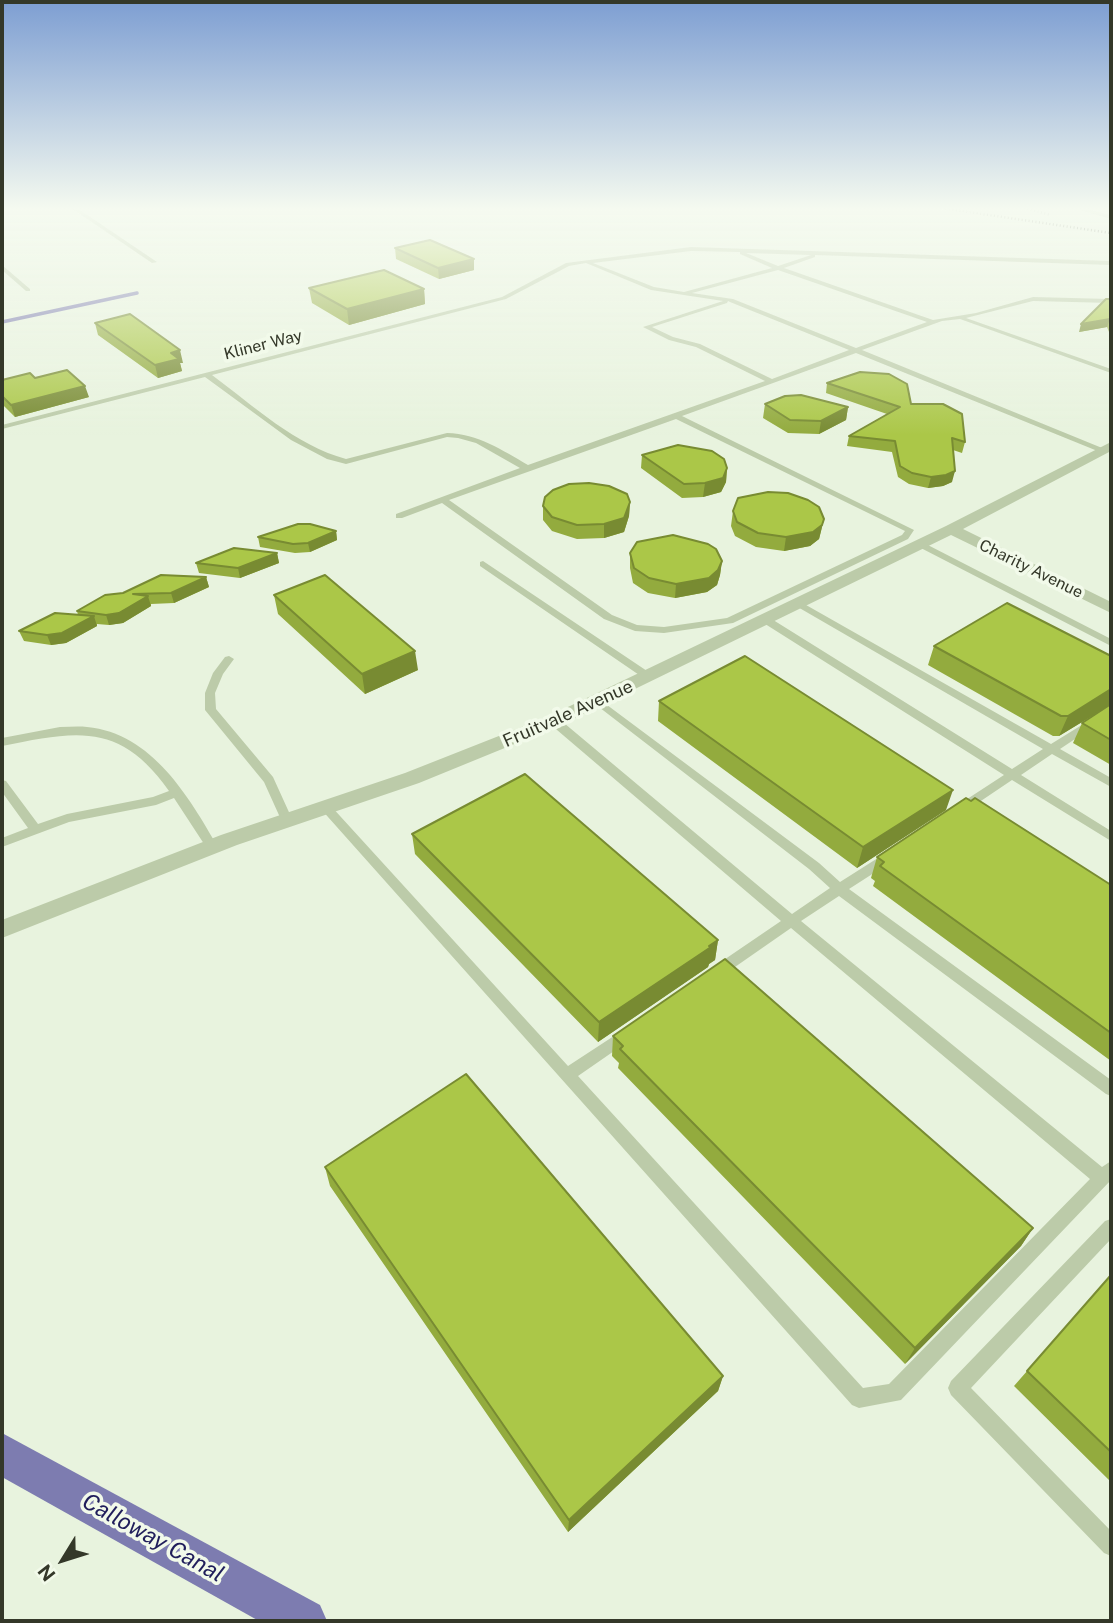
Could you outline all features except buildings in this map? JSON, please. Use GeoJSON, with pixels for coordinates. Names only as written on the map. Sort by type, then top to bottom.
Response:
{"type":"FeatureCollection","features":[{"type":"Feature","properties":{"kind":"street","name":"Fruitvale Avenue"},"geometry":{"type":"LineString","coordinates":[[2,929],[212,846],[425,774],[599,702],[951,529],[1107,448]]}},
{"type":"Feature","properties":{"kind":"street","name":"Charity Avenue"},"geometry":{"type":"LineString","coordinates":[[951,529],[1111,608]]}},
{"type":"Feature","properties":{"kind":"lane"},"geometry":{"type":"LineString","coordinates":[[21,284],[28,290]]}},
{"type":"Feature","properties":{"kind":"lane","name":"Kliner Way"},"geometry":{"type":"LineString","coordinates":[[2,427],[504,298],[531,284]]}},
{"type":"Feature","properties":{"kind":"lane"},"geometry":{"type":"LineString","coordinates":[[640,284],[653,289],[731,300],[1107,448]]}},
{"type":"Feature","properties":{"kind":"lane"},"geometry":{"type":"LineString","coordinates":[[682,293],[718,284]]}},
{"type":"Feature","properties":{"kind":"lane"},"geometry":{"type":"LineString","coordinates":[[822,284],[933,323]]}},
{"type":"Feature","properties":{"kind":"lane"},"geometry":{"type":"LineString","coordinates":[[399,516],[933,323],[976,315],[1033,299],[1111,301]]}},
{"type":"Feature","properties":{"kind":"lane"},"geometry":{"type":"LineString","coordinates":[[731,300],[646,327],[671,339],[698,345],[771,381]]}},
{"type":"Feature","properties":{"kind":"lane"},"geometry":{"type":"LineString","coordinates":[[958,317],[1111,371]]}},
{"type":"Feature","properties":{"kind":"lane"},"geometry":{"type":"LineString","coordinates":[[206,374],[331,460],[346,462],[447,435],[459,435],[474,438],[527,468]]}},
{"type":"Feature","properties":{"kind":"lane"},"geometry":{"type":"LineString","coordinates":[[443,500],[608,617],[635,628],[664,630],[729,621],[905,537],[910,530],[676,416]]}},
{"type":"Feature","properties":{"kind":"lane"},"geometry":{"type":"LineString","coordinates":[[920,544],[1111,643]]}},
{"type":"Feature","properties":{"kind":"lane"},"geometry":{"type":"LineString","coordinates":[[483,564],[649,677]]}},
{"type":"Feature","properties":{"kind":"lane"},"geometry":{"type":"LineString","coordinates":[[799,604],[1111,783]]}},
{"type":"Feature","properties":{"kind":"lane"},"geometry":{"type":"LineString","coordinates":[[766,620],[1111,837]]}},
{"type":"Feature","properties":{"kind":"lane"},"geometry":{"type":"LineString","coordinates":[[229,659],[218,673],[210,693],[211,710],[269,780],[287,821]]}},
{"type":"Feature","properties":{"kind":"lane"},"geometry":{"type":"LineString","coordinates":[[599,702],[814,866],[839,889],[1111,1088]]}},
{"type":"Feature","properties":{"kind":"lane"},"geometry":{"type":"LineString","coordinates":[[955,813],[1111,710]]}},
{"type":"Feature","properties":{"kind":"lane"},"geometry":{"type":"LineString","coordinates":[[326,808],[859,1398],[894,1393],[1107,1174],[791,921],[554,721]]}},
{"type":"Feature","properties":{"kind":"lane"},"geometry":{"type":"LineString","coordinates":[[2,742],[62,730],[101,732],[131,743],[161,768],[212,846]]}},
{"type":"Feature","properties":{"kind":"lane"},"geometry":{"type":"LineString","coordinates":[[2,783],[36,830]]}},
{"type":"Feature","properties":{"kind":"lane"},"geometry":{"type":"LineString","coordinates":[[2,843],[67,818],[156,800],[177,792]]}},
{"type":"Feature","properties":{"kind":"lane"},"geometry":{"type":"LineString","coordinates":[[702,983],[897,851]]}},
{"type":"Feature","properties":{"kind":"lane"},"geometry":{"type":"LineString","coordinates":[[567,1075],[635,1029]]}},
{"type":"Feature","properties":{"kind":"lane"},"geometry":{"type":"LineString","coordinates":[[1111,1227],[958,1388],[1111,1546]]}},
{"type":"Feature","properties":{"kind":"waterway"},"geometry":{"type":"LineString","coordinates":[[2,322],[137,293]]}},
{"type":"Feature","properties":{"kind":"waterway","name":"Calloway Canal"},"geometry":{"type":"LineString","coordinates":[[2,1454],[304,1621]]}}]}
